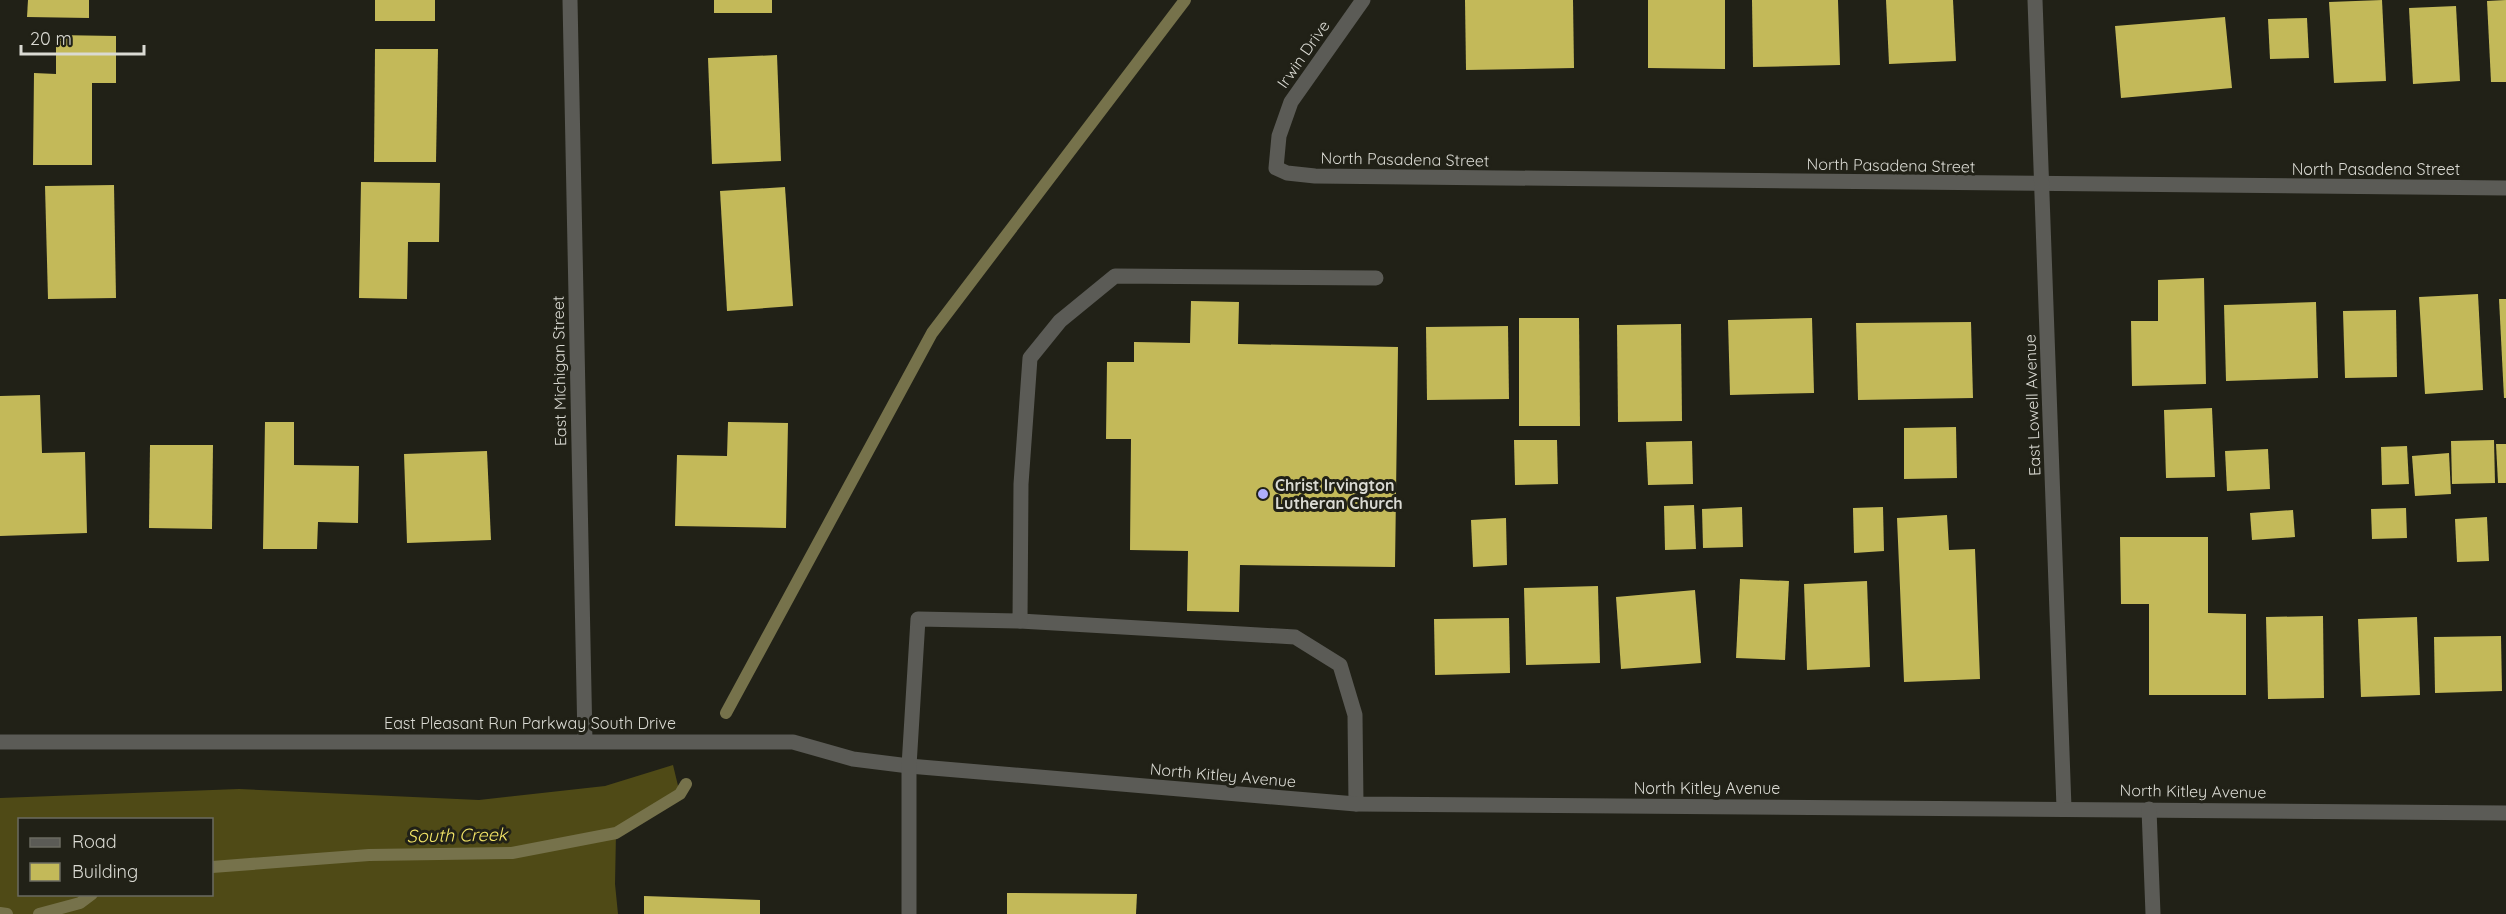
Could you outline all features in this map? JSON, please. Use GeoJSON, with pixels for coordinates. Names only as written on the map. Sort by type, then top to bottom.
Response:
{"type":"FeatureCollection","features":[{"type":"Feature","properties":{"kind":"street","name":"East Michigan Street"},"geometry":{"type":"LineString","coordinates":[[570,0],[585,741]]}},
{"type":"Feature","properties":{"kind":"street","name":"Irwin Drive"},"geometry":{"type":"LineString","coordinates":[[1276,168],[1279,136],[1291,102],[1362,0]]}},
{"type":"Feature","properties":{"kind":"street","name":"East Lowell Avenue"},"geometry":{"type":"LineString","coordinates":[[2035,0],[2064,808]]}},
{"type":"Feature","properties":{"kind":"street","name":"North Pasadena Street"},"geometry":{"type":"LineString","coordinates":[[1276,168],[1315,176],[2506,188]]}},
{"type":"Feature","properties":{"kind":"street"},"geometry":{"type":"LineString","coordinates":[[1020,621],[1021,484],[1030,358],[1060,321],[1115,276],[1376,278]]}},
{"type":"Feature","properties":{"kind":"street"},"geometry":{"type":"LineString","coordinates":[[909,914],[909,766],[918,619],[1020,621],[1295,637],[1340,665],[1355,715],[1356,804]]}},
{"type":"Feature","properties":{"kind":"street","name":"East Pleasant Run Parkway South Drive"},"geometry":{"type":"LineString","coordinates":[[0,741],[793,742],[853,759],[909,766]]}},
{"type":"Feature","properties":{"kind":"street","name":"North Kitley Avenue"},"geometry":{"type":"LineString","coordinates":[[909,766],[1356,804],[2506,813]]}},
{"type":"Feature","properties":{"kind":"street"},"geometry":{"type":"LineString","coordinates":[[2149,809],[2153,914]]}},
{"type":"Feature","properties":{"kind":"shaded area"},"geometry":{"type":"Polygon","coordinates":[[[673,765],[680,794],[616,833],[615,884],[618,914],[0,914],[0,798],[239,789],[479,800],[605,786],[673,765]]]}},
{"type":"Feature","properties":{"kind":"building"},"geometry":{"type":"Polygon","coordinates":[[[28,0],[89,0],[89,18],[27,17],[28,0]]]}},
{"type":"Feature","properties":{"kind":"building"},"geometry":{"type":"Polygon","coordinates":[[[375,0],[435,0],[435,21],[375,21],[375,0]]]}},
{"type":"Feature","properties":{"kind":"building"},"geometry":{"type":"Polygon","coordinates":[[[714,0],[772,0],[772,13],[714,13],[714,0]]]}},
{"type":"Feature","properties":{"kind":"building"},"geometry":{"type":"Polygon","coordinates":[[[1465,0],[1573,0],[1574,68],[1466,70],[1465,0]]]}},
{"type":"Feature","properties":{"kind":"building"},"geometry":{"type":"Polygon","coordinates":[[[1648,0],[1725,0],[1725,69],[1648,68],[1648,0]]]}},
{"type":"Feature","properties":{"kind":"building"},"geometry":{"type":"Polygon","coordinates":[[[1752,0],[1838,0],[1840,65],[1753,67],[1752,0]]]}},
{"type":"Feature","properties":{"kind":"building"},"geometry":{"type":"Polygon","coordinates":[[[1886,0],[1953,0],[1956,61],[1889,64],[1886,0]]]}},
{"type":"Feature","properties":{"kind":"building"},"geometry":{"type":"Polygon","coordinates":[[[2382,0],[2386,81],[2334,83],[2329,2],[2382,0]]]}},
{"type":"Feature","properties":{"kind":"building"},"geometry":{"type":"Polygon","coordinates":[[[2506,0],[2506,82],[2491,82],[2487,1],[2506,0]]]}},
{"type":"Feature","properties":{"kind":"building"},"geometry":{"type":"Polygon","coordinates":[[[2456,6],[2460,81],[2413,84],[2409,8],[2456,6]]]}},
{"type":"Feature","properties":{"kind":"building"},"geometry":{"type":"Polygon","coordinates":[[[2225,17],[2232,88],[2121,98],[2115,26],[2225,17]]]}},
{"type":"Feature","properties":{"kind":"building"},"geometry":{"type":"Polygon","coordinates":[[[2307,18],[2309,58],[2270,59],[2268,19],[2307,18]]]}},
{"type":"Feature","properties":{"kind":"building"},"geometry":{"type":"Polygon","coordinates":[[[56,35],[116,36],[116,83],[92,83],[92,165],[33,165],[34,73],[56,74],[56,35]]]}},
{"type":"Feature","properties":{"kind":"building"},"geometry":{"type":"Polygon","coordinates":[[[375,49],[438,49],[436,162],[374,162],[375,49]]]}},
{"type":"Feature","properties":{"kind":"building"},"geometry":{"type":"Polygon","coordinates":[[[777,55],[781,161],[712,164],[708,58],[777,55]]]}},
{"type":"Feature","properties":{"kind":"building"},"geometry":{"type":"Polygon","coordinates":[[[361,182],[440,183],[439,242],[408,242],[407,299],[359,298],[361,182]]]}},
{"type":"Feature","properties":{"kind":"building"},"geometry":{"type":"Polygon","coordinates":[[[114,185],[116,298],[48,299],[45,186],[114,185]]]}},
{"type":"Feature","properties":{"kind":"building"},"geometry":{"type":"Polygon","coordinates":[[[785,187],[793,306],[727,311],[720,191],[785,187]]]}},
{"type":"Feature","properties":{"kind":"building"},"geometry":{"type":"Polygon","coordinates":[[[2204,278],[2206,384],[2132,386],[2131,321],[2158,321],[2158,280],[2204,278]]]}},
{"type":"Feature","properties":{"kind":"building"},"geometry":{"type":"Polygon","coordinates":[[[2478,294],[2483,390],[2425,394],[2419,297],[2478,294]]]}},
{"type":"Feature","properties":{"kind":"building"},"geometry":{"type":"Polygon","coordinates":[[[2499,299],[2506,299],[2506,398],[2504,398],[2499,299]]]}},
{"type":"Feature","properties":{"kind":"building","name":"Christ Irvington Lutheran Church"},"geometry":{"type":"Polygon","coordinates":[[[1191,301],[1239,302],[1238,344],[1398,347],[1395,567],[1240,565],[1239,612],[1187,611],[1188,551],[1130,550],[1131,439],[1106,439],[1107,362],[1134,362],[1134,342],[1190,343],[1191,301]]]}},
{"type":"Feature","properties":{"kind":"building"},"geometry":{"type":"Polygon","coordinates":[[[2316,302],[2318,378],[2226,381],[2224,305],[2316,302]]]}},
{"type":"Feature","properties":{"kind":"building"},"geometry":{"type":"Polygon","coordinates":[[[2396,310],[2397,377],[2345,378],[2343,311],[2396,310]]]}},
{"type":"Feature","properties":{"kind":"building"},"geometry":{"type":"Polygon","coordinates":[[[1519,318],[1579,318],[1580,426],[1519,426],[1519,318]]]}},
{"type":"Feature","properties":{"kind":"building"},"geometry":{"type":"Polygon","coordinates":[[[1812,318],[1814,393],[1730,395],[1728,320],[1812,318]]]}},
{"type":"Feature","properties":{"kind":"building"},"geometry":{"type":"Polygon","coordinates":[[[1971,322],[1973,398],[1858,400],[1856,323],[1971,322]]]}},
{"type":"Feature","properties":{"kind":"building"},"geometry":{"type":"Polygon","coordinates":[[[1681,324],[1682,421],[1618,422],[1617,325],[1681,324]]]}},
{"type":"Feature","properties":{"kind":"building"},"geometry":{"type":"Polygon","coordinates":[[[1508,326],[1509,399],[1427,400],[1426,327],[1508,326]]]}},
{"type":"Feature","properties":{"kind":"building"},"geometry":{"type":"Polygon","coordinates":[[[40,395],[42,453],[85,452],[87,533],[0,536],[0,396],[40,395]]]}},
{"type":"Feature","properties":{"kind":"building"},"geometry":{"type":"Polygon","coordinates":[[[2212,408],[2215,477],[2166,478],[2164,410],[2212,408]]]}},
{"type":"Feature","properties":{"kind":"building"},"geometry":{"type":"Polygon","coordinates":[[[265,422],[294,422],[294,465],[359,466],[358,523],[318,522],[317,549],[263,549],[265,422]]]}},
{"type":"Feature","properties":{"kind":"building"},"geometry":{"type":"Polygon","coordinates":[[[728,422],[788,423],[786,528],[675,526],[677,455],[727,456],[728,422]]]}},
{"type":"Feature","properties":{"kind":"building"},"geometry":{"type":"Polygon","coordinates":[[[1956,427],[1957,478],[1904,479],[1904,428],[1956,427]]]}},
{"type":"Feature","properties":{"kind":"building"},"geometry":{"type":"Polygon","coordinates":[[[1514,440],[1557,440],[1558,484],[1515,485],[1514,440]]]}},
{"type":"Feature","properties":{"kind":"building"},"geometry":{"type":"Polygon","coordinates":[[[2494,440],[2495,483],[2452,484],[2451,441],[2494,440]]]}},
{"type":"Feature","properties":{"kind":"building"},"geometry":{"type":"Polygon","coordinates":[[[1692,441],[1693,484],[1648,485],[1646,442],[1692,441]]]}},
{"type":"Feature","properties":{"kind":"building"},"geometry":{"type":"Polygon","coordinates":[[[2496,444],[2506,444],[2506,483],[2498,483],[2496,444]]]}},
{"type":"Feature","properties":{"kind":"building"},"geometry":{"type":"Polygon","coordinates":[[[150,445],[213,445],[212,529],[149,528],[150,445]]]}},
{"type":"Feature","properties":{"kind":"building"},"geometry":{"type":"Polygon","coordinates":[[[2407,446],[2409,484],[2382,485],[2381,447],[2407,446]]]}},
{"type":"Feature","properties":{"kind":"building"},"geometry":{"type":"Polygon","coordinates":[[[2268,449],[2270,489],[2227,491],[2225,451],[2268,449]]]}},
{"type":"Feature","properties":{"kind":"building"},"geometry":{"type":"Polygon","coordinates":[[[487,451],[491,540],[407,543],[404,454],[487,451]]]}},
{"type":"Feature","properties":{"kind":"building"},"geometry":{"type":"Polygon","coordinates":[[[2449,453],[2451,494],[2415,496],[2412,456],[2449,453]]]}},
{"type":"Feature","properties":{"kind":"building"},"geometry":{"type":"Polygon","coordinates":[[[1694,505],[1696,549],[1665,550],[1664,506],[1694,505]]]}},
{"type":"Feature","properties":{"kind":"building"},"geometry":{"type":"Polygon","coordinates":[[[1742,507],[1743,547],[1703,548],[1702,509],[1742,507]]]}},
{"type":"Feature","properties":{"kind":"building"},"geometry":{"type":"Polygon","coordinates":[[[1883,507],[1884,551],[1854,553],[1853,508],[1883,507]]]}},
{"type":"Feature","properties":{"kind":"building"},"geometry":{"type":"Polygon","coordinates":[[[2406,508],[2407,538],[2372,539],[2371,509],[2406,508]]]}},
{"type":"Feature","properties":{"kind":"building"},"geometry":{"type":"Polygon","coordinates":[[[2293,510],[2295,537],[2252,540],[2250,513],[2293,510]]]}},
{"type":"Feature","properties":{"kind":"building"},"geometry":{"type":"Polygon","coordinates":[[[1947,515],[1949,550],[1975,549],[1980,679],[1904,682],[1897,518],[1947,515]]]}},
{"type":"Feature","properties":{"kind":"building"},"geometry":{"type":"Polygon","coordinates":[[[2487,517],[2489,561],[2457,562],[2455,519],[2487,517]]]}},
{"type":"Feature","properties":{"kind":"building"},"geometry":{"type":"Polygon","coordinates":[[[1506,518],[1507,565],[1473,567],[1471,520],[1506,518]]]}},
{"type":"Feature","properties":{"kind":"building"},"geometry":{"type":"Polygon","coordinates":[[[2120,537],[2208,537],[2208,613],[2246,614],[2246,695],[2149,695],[2149,604],[2121,604],[2120,537]]]}},
{"type":"Feature","properties":{"kind":"building"},"geometry":{"type":"Polygon","coordinates":[[[1740,579],[1789,581],[1785,660],[1736,658],[1740,579]]]}},
{"type":"Feature","properties":{"kind":"building"},"geometry":{"type":"Polygon","coordinates":[[[1867,581],[1870,667],[1807,670],[1804,584],[1867,581]]]}},
{"type":"Feature","properties":{"kind":"building"},"geometry":{"type":"Polygon","coordinates":[[[1598,586],[1600,663],[1526,665],[1524,588],[1598,586]]]}},
{"type":"Feature","properties":{"kind":"building"},"geometry":{"type":"Polygon","coordinates":[[[1695,590],[1701,663],[1621,669],[1616,597],[1695,590]]]}},
{"type":"Feature","properties":{"kind":"building"},"geometry":{"type":"Polygon","coordinates":[[[2323,616],[2324,698],[2268,699],[2266,617],[2323,616]]]}},
{"type":"Feature","properties":{"kind":"building"},"geometry":{"type":"Polygon","coordinates":[[[2417,617],[2420,695],[2361,697],[2358,619],[2417,617]]]}},
{"type":"Feature","properties":{"kind":"building"},"geometry":{"type":"Polygon","coordinates":[[[1509,618],[1510,673],[1435,675],[1434,619],[1509,618]]]}},
{"type":"Feature","properties":{"kind":"building"},"geometry":{"type":"Polygon","coordinates":[[[2501,636],[2502,691],[2435,693],[2434,637],[2501,636]]]}},
{"type":"Feature","properties":{"kind":"building"},"geometry":{"type":"Polygon","coordinates":[[[1007,893],[1137,894],[1136,914],[1007,914],[1007,893]]]}},
{"type":"Feature","properties":{"kind":"building"},"geometry":{"type":"Polygon","coordinates":[[[644,896],[760,900],[760,914],[644,914],[644,896]]]}},
{"type":"Feature","properties":{"kind":"waterway"},"geometry":{"type":"LineString","coordinates":[[726,713],[932,333],[1185,0]]}},
{"type":"Feature","properties":{"kind":"waterway","name":"South Creek"},"geometry":{"type":"LineString","coordinates":[[213,867],[369,855],[512,853],[616,833],[680,794],[686,784]]}},
{"type":"Feature","properties":{"kind":"waterway","name":"South Creek"},"geometry":{"type":"LineString","coordinates":[[39,914],[80,903],[89,896]]}},
{"type":"Feature","properties":{"kind":"waterway","name":"South Creek"},"geometry":{"type":"LineString","coordinates":[[0,913],[7,914]]}},
{"type":"Feature","properties":{"kind":"place","name":"Christ Irvington Lutheran Church"},"geometry":{"type":"Point","coordinates":[1263,494]}}]}
